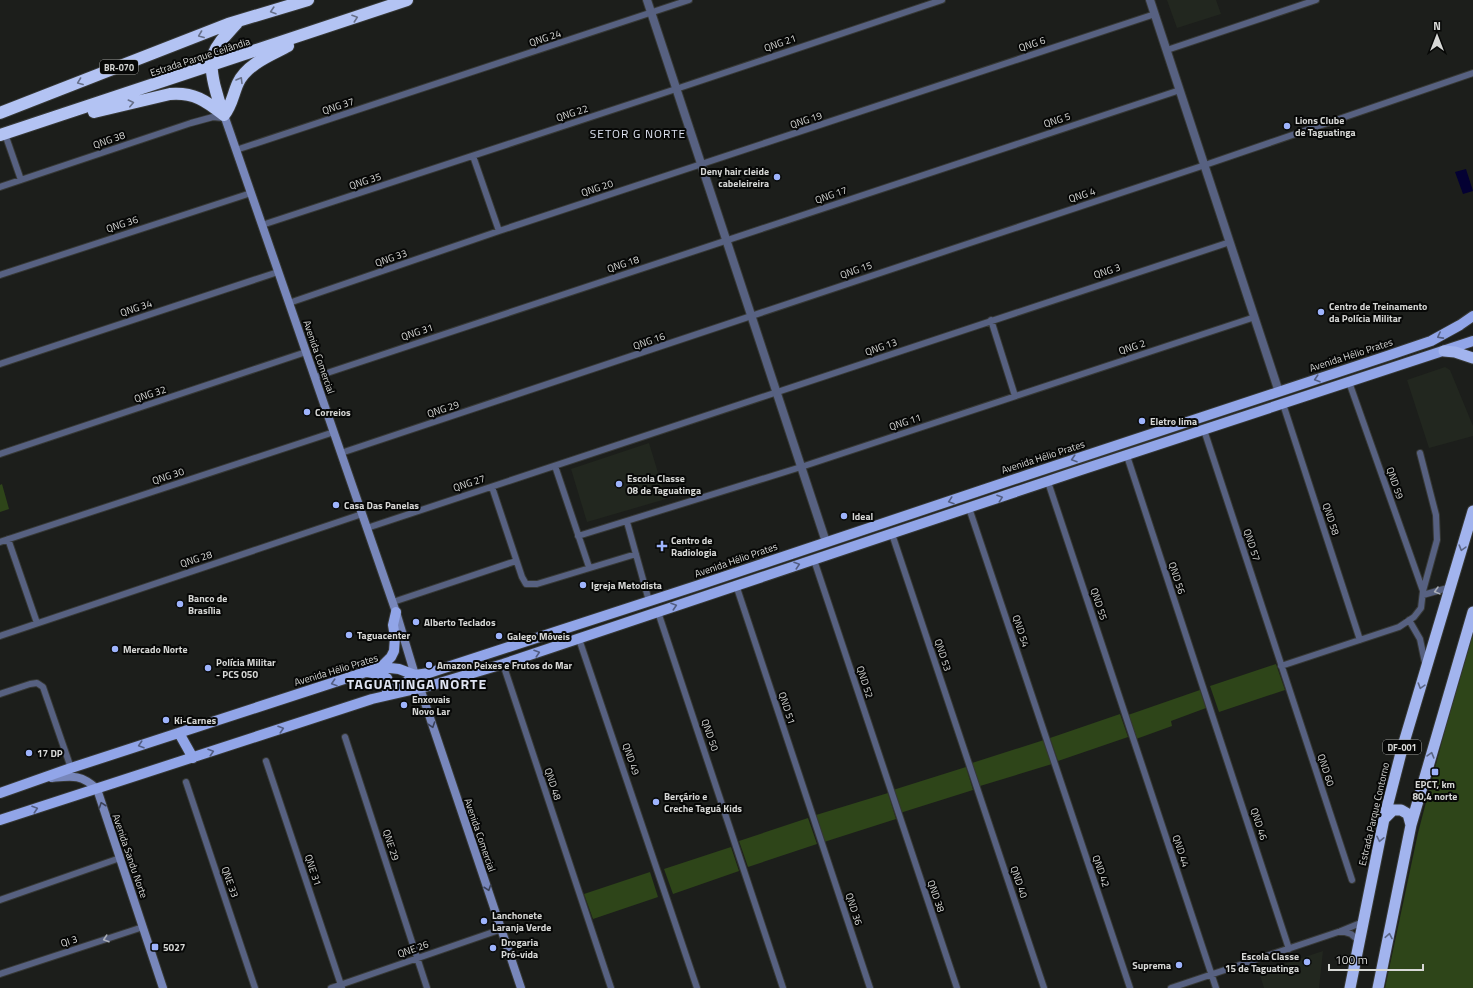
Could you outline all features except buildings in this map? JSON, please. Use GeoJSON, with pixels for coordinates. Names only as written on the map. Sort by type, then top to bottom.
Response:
{"type":"FeatureCollection","features":[{"type":"Feature","properties":{"kind":"highway","name":"Estrada Parque Ceilândia"},"geometry":{"type":"LineString","coordinates":[[0,113],[238,22],[308,0]]}},
{"type":"Feature","properties":{"kind":"highway","name":"Estrada Parque Ceilândia"},"geometry":{"type":"LineString","coordinates":[[3,134],[407,0]]}},
{"type":"Feature","properties":{"kind":"highway"},"geometry":{"type":"LineString","coordinates":[[225,117],[217,94],[211,66],[216,48],[238,22]]}},
{"type":"Feature","properties":{"kind":"highway"},"geometry":{"type":"LineString","coordinates":[[225,117],[231,105],[239,81],[248,70],[261,60],[318,30]]}},
{"type":"Feature","properties":{"kind":"highway"},"geometry":{"type":"LineString","coordinates":[[25,127],[180,93],[198,97],[225,117]]}},
{"type":"Feature","properties":{"kind":"highway"},"geometry":{"type":"LineString","coordinates":[[1444,351],[1455,352],[1473,358]]}},
{"type":"Feature","properties":{"kind":"highway","name":"Estrada Parque Contorno"},"geometry":{"type":"LineString","coordinates":[[1350,988],[1384,819],[1402,749],[1473,510]]}},
{"type":"Feature","properties":{"kind":"highway","name":"DF-001"},"geometry":{"type":"LineString","coordinates":[[1378,988],[1411,825],[1473,612]]}},
{"type":"Feature","properties":{"kind":"highway"},"geometry":{"type":"LineString","coordinates":[[1384,819],[1393,810],[1401,810],[1408,814],[1411,825]]}},
{"type":"Feature","properties":{"kind":"main road","name":"Avenida Comercial"},"geometry":{"type":"LineString","coordinates":[[225,117],[393,602],[415,675]]}},
{"type":"Feature","properties":{"kind":"main road","name":"Avenida Hélio Prates"},"geometry":{"type":"LineString","coordinates":[[0,793],[71,768],[381,667],[399,669],[415,675],[429,673],[854,534],[1128,441],[1432,341],[1473,316]]}},
{"type":"Feature","properties":{"kind":"main road"},"geometry":{"type":"LineString","coordinates":[[0,820],[372,700],[503,664],[1081,470],[1473,341]]}},
{"type":"Feature","properties":{"kind":"main road"},"geometry":{"type":"LineString","coordinates":[[1081,470],[1087,462],[1115,451],[1128,441]]}},
{"type":"Feature","properties":{"kind":"main road"},"geometry":{"type":"LineString","coordinates":[[814,560],[814,555],[817,552],[852,539],[854,534]]}},
{"type":"Feature","properties":{"kind":"main road"},"geometry":{"type":"LineString","coordinates":[[618,625],[614,622],[616,617],[636,610],[649,601]]}},
{"type":"Feature","properties":{"kind":"main road"},"geometry":{"type":"LineString","coordinates":[[381,667],[391,657],[394,651],[395,638],[393,625],[396,612]]}},
{"type":"Feature","properties":{"kind":"main road"},"geometry":{"type":"LineString","coordinates":[[365,672],[378,674],[387,678],[390,685],[387,692]]}},
{"type":"Feature","properties":{"kind":"main road"},"geometry":{"type":"LineString","coordinates":[[372,700],[405,683],[415,675]]}},
{"type":"Feature","properties":{"kind":"main road","name":"Avenida Comercial"},"geometry":{"type":"LineString","coordinates":[[420,688],[521,988]]}},
{"type":"Feature","properties":{"kind":"main road"},"geometry":{"type":"LineString","coordinates":[[178,733],[193,758]]}},
{"type":"Feature","properties":{"kind":"main road"},"geometry":{"type":"LineString","coordinates":[[39,779],[72,776],[80,777],[88,781],[97,789]]}},
{"type":"Feature","properties":{"kind":"main road","name":"Avenida Sandu Norte"},"geometry":{"type":"LineString","coordinates":[[97,789],[163,988]]}},
{"type":"Feature","properties":{"kind":"street"},"geometry":{"type":"LineString","coordinates":[[646,0],[826,542]]}},
{"type":"Feature","properties":{"kind":"street","name":"QNG 24"},"geometry":{"type":"LineString","coordinates":[[445,81],[689,0]]}},
{"type":"Feature","properties":{"kind":"street","name":"QNG 21"},"geometry":{"type":"LineString","coordinates":[[676,89],[942,0]]}},
{"type":"Feature","properties":{"kind":"street"},"geometry":{"type":"LineString","coordinates":[[1150,0],[1279,392]]}},
{"type":"Feature","properties":{"kind":"street"},"geometry":{"type":"LineString","coordinates":[[1167,50],[1316,0]]}},
{"type":"Feature","properties":{"kind":"street","name":"QNG 6"},"geometry":{"type":"LineString","coordinates":[[916,93],[1155,14]]}},
{"type":"Feature","properties":{"kind":"street","name":"QNG 4"},"geometry":{"type":"LineString","coordinates":[[967,244],[1205,165],[1473,73]]}},
{"type":"Feature","properties":{"kind":"street","name":"QNG 37"},"geometry":{"type":"LineString","coordinates":[[236,150],[445,81]]}},
{"type":"Feature","properties":{"kind":"street","name":"QNG 22"},"geometry":{"type":"LineString","coordinates":[[473,156],[676,89]]}},
{"type":"Feature","properties":{"kind":"street","name":"QNG 5"},"geometry":{"type":"LineString","coordinates":[[942,168],[1180,90]]}},
{"type":"Feature","properties":{"kind":"street","name":"QNG 19"},"geometry":{"type":"LineString","coordinates":[[701,165],[916,93]]}},
{"type":"Feature","properties":{"kind":"street","name":"QNG 38"},"geometry":{"type":"LineString","coordinates":[[0,188],[205,119],[225,117]]}},
{"type":"Feature","properties":{"kind":"street"},"geometry":{"type":"LineString","coordinates":[[3,134],[21,180]]}},
{"type":"Feature","properties":{"kind":"street"},"geometry":{"type":"LineString","coordinates":[[473,156],[499,231]]}},
{"type":"Feature","properties":{"kind":"street","name":"QNG 35"},"geometry":{"type":"LineString","coordinates":[[262,225],[473,156]]}},
{"type":"Feature","properties":{"kind":"street","name":"QNG 20"},"geometry":{"type":"LineString","coordinates":[[499,231],[701,165]]}},
{"type":"Feature","properties":{"kind":"street","name":"QNG 17"},"geometry":{"type":"LineString","coordinates":[[726,241],[942,168]]}},
{"type":"Feature","properties":{"kind":"street","name":"QNG 36"},"geometry":{"type":"LineString","coordinates":[[0,275],[251,192]]}},
{"type":"Feature","properties":{"kind":"street","name":"QNG 33"},"geometry":{"type":"LineString","coordinates":[[289,303],[499,231]]}},
{"type":"Feature","properties":{"kind":"street","name":"QNG 18"},"geometry":{"type":"LineString","coordinates":[[525,307],[726,241]]}},
{"type":"Feature","properties":{"kind":"street","name":"QNG 3"},"geometry":{"type":"LineString","coordinates":[[991,320],[1230,242]]}},
{"type":"Feature","properties":{"kind":"street","name":"QNG 15"},"geometry":{"type":"LineString","coordinates":[[752,316],[967,244]]}},
{"type":"Feature","properties":{"kind":"street","name":"QNG 34"},"geometry":{"type":"LineString","coordinates":[[0,364],[278,272]]}},
{"type":"Feature","properties":{"kind":"street","name":"QNG 31"},"geometry":{"type":"LineString","coordinates":[[315,377],[525,307]]}},
{"type":"Feature","properties":{"kind":"street","name":"QNG 16"},"geometry":{"type":"LineString","coordinates":[[552,384],[752,316]]}},
{"type":"Feature","properties":{"kind":"street","name":"QNG 2"},"geometry":{"type":"LineString","coordinates":[[1015,396],[1255,317]]}},
{"type":"Feature","properties":{"kind":"street"},"geometry":{"type":"LineString","coordinates":[[991,320],[1015,396]]}},
{"type":"Feature","properties":{"kind":"street","name":"QNG 13"},"geometry":{"type":"LineString","coordinates":[[578,458],[991,320]]}},
{"type":"Feature","properties":{"kind":"street","name":"QNG 32"},"geometry":{"type":"LineString","coordinates":[[0,454],[306,352]]}},
{"type":"Feature","properties":{"kind":"street","name":"QND 59"},"geometry":{"type":"LineString","coordinates":[[1349,382],[1423,593]]}},
{"type":"Feature","properties":{"kind":"street","name":"QNG 29"},"geometry":{"type":"LineString","coordinates":[[341,453],[552,384]]}},
{"type":"Feature","properties":{"kind":"street","name":"QNG 11"},"geometry":{"type":"LineString","coordinates":[[578,536],[801,467],[1015,396]]}},
{"type":"Feature","properties":{"kind":"street","name":"QND 58"},"geometry":{"type":"LineString","coordinates":[[1283,404],[1360,640]]}},
{"type":"Feature","properties":{"kind":"street","name":"QND 57"},"geometry":{"type":"LineString","coordinates":[[1204,430],[1282,666]]}},
{"type":"Feature","properties":{"kind":"street","name":"QNG 30"},"geometry":{"type":"LineString","coordinates":[[0,542],[334,432]]}},
{"type":"Feature","properties":{"kind":"street"},"geometry":{"type":"LineString","coordinates":[[1282,666],[1398,627],[1420,611],[1423,593],[1436,546],[1438,530],[1433,503],[1420,454]]}},
{"type":"Feature","properties":{"kind":"street","name":"QND 56"},"geometry":{"type":"LineString","coordinates":[[1126,456],[1209,706]]}},
{"type":"Feature","properties":{"kind":"street","name":"QNG 27"},"geometry":{"type":"LineString","coordinates":[[367,528],[578,458]]}},
{"type":"Feature","properties":{"kind":"street"},"geometry":{"type":"LineString","coordinates":[[555,466],[589,567]]}},
{"type":"Feature","properties":{"kind":"street","name":"QND 55"},"geometry":{"type":"LineString","coordinates":[[1048,482],[1131,733]]}},
{"type":"Feature","properties":{"kind":"street"},"geometry":{"type":"LineString","coordinates":[[492,487],[516,561],[524,582],[527,585],[540,583],[636,554]]}},
{"type":"Feature","properties":{"kind":"street","name":"QND 54"},"geometry":{"type":"LineString","coordinates":[[969,508],[1053,760]]}},
{"type":"Feature","properties":{"kind":"street","name":"QNG 28"},"geometry":{"type":"LineString","coordinates":[[0,636],[362,514]]}},
{"type":"Feature","properties":{"kind":"street"},"geometry":{"type":"LineString","coordinates":[[627,522],[649,601]]}},
{"type":"Feature","properties":{"kind":"street","name":"QND 53"},"geometry":{"type":"LineString","coordinates":[[892,534],[975,783]]}},
{"type":"Feature","properties":{"kind":"street"},"geometry":{"type":"LineString","coordinates":[[8,539],[36,623]]}},
{"type":"Feature","properties":{"kind":"street","name":"QND 52"},"geometry":{"type":"LineString","coordinates":[[814,560],[897,810]]}},
{"type":"Feature","properties":{"kind":"street"},"geometry":{"type":"LineString","coordinates":[[393,602],[516,561]]}},
{"type":"Feature","properties":{"kind":"street","name":"QND 51"},"geometry":{"type":"LineString","coordinates":[[736,585],[820,837]]}},
{"type":"Feature","properties":{"kind":"street"},"geometry":{"type":"LineString","coordinates":[[1423,593],[1451,587]]}},
{"type":"Feature","properties":{"kind":"street","name":"QND 50"},"geometry":{"type":"LineString","coordinates":[[658,612],[783,988]]}},
{"type":"Feature","properties":{"kind":"street"},"geometry":{"type":"LineString","coordinates":[[1409,620],[1420,639],[1426,668]]}},
{"type":"Feature","properties":{"kind":"street","name":"QND 49"},"geometry":{"type":"LineString","coordinates":[[579,639],[697,988]]}},
{"type":"Feature","properties":{"kind":"street","name":"QND 48"},"geometry":{"type":"LineString","coordinates":[[503,664],[611,988]]}},
{"type":"Feature","properties":{"kind":"street","name":"QND 60"},"geometry":{"type":"LineString","coordinates":[[1282,666],[1352,880]]}},
{"type":"Feature","properties":{"kind":"street"},"geometry":{"type":"LineString","coordinates":[[0,694],[30,684],[37,683],[43,686],[71,768]]}},
{"type":"Feature","properties":{"kind":"street","name":"QND 46"},"geometry":{"type":"LineString","coordinates":[[1209,706],[1289,949]]}},
{"type":"Feature","properties":{"kind":"street","name":"QND 44"},"geometry":{"type":"LineString","coordinates":[[1131,733],[1216,988]]}},
{"type":"Feature","properties":{"kind":"street","name":"QNE 29"},"geometry":{"type":"LineString","coordinates":[[345,737],[427,988]]}},
{"type":"Feature","properties":{"kind":"street","name":"QND 42"},"geometry":{"type":"LineString","coordinates":[[1053,760],[1130,988]]}},
{"type":"Feature","properties":{"kind":"street","name":"QNE 31"},"geometry":{"type":"LineString","coordinates":[[266,761],[341,986]]}},
{"type":"Feature","properties":{"kind":"street","name":"QNE 33"},"geometry":{"type":"LineString","coordinates":[[186,782],[255,988]]}},
{"type":"Feature","properties":{"kind":"street","name":"QND 40"},"geometry":{"type":"LineString","coordinates":[[975,783],[1044,988]]}},
{"type":"Feature","properties":{"kind":"street","name":"QND 38"},"geometry":{"type":"LineString","coordinates":[[897,810],[957,988]]}},
{"type":"Feature","properties":{"kind":"street","name":"QND 36"},"geometry":{"type":"LineString","coordinates":[[820,837],[870,988]]}},
{"type":"Feature","properties":{"kind":"street"},"geometry":{"type":"LineString","coordinates":[[0,900],[120,858]]}},
{"type":"Feature","properties":{"kind":"street"},"geometry":{"type":"LineString","coordinates":[[1171,988],[1289,949],[1363,922]]}},
{"type":"Feature","properties":{"kind":"street","name":"QI 3"},"geometry":{"type":"LineString","coordinates":[[0,974],[143,927]]}},
{"type":"Feature","properties":{"kind":"street","name":"QNE 26"},"geometry":{"type":"LineString","coordinates":[[331,988],[341,986],[417,958],[502,930]]}},
{"type":"Feature","properties":{"kind":"street"},"geometry":{"type":"LineString","coordinates":[[1341,931],[1351,934],[1360,941]]}},
{"type":"Feature","properties":{"kind":"shaded area"},"geometry":{"type":"Polygon","coordinates":[[[1167,0],[1216,0],[1221,14],[1177,28],[1167,0]]]}},
{"type":"Feature","properties":{"kind":"shaded area"},"geometry":{"type":"Polygon","coordinates":[[[1466,169],[1473,191],[1463,194],[1455,172],[1466,169]]]}},
{"type":"Feature","properties":{"kind":"shaded area"},"geometry":{"type":"Polygon","coordinates":[[[1445,367],[1450,370],[1473,426],[1473,436],[1429,448],[1407,380],[1445,367]]]}},
{"type":"Feature","properties":{"kind":"shaded area","name":"Escola Classe 08 de Taguatinga"},"geometry":{"type":"Polygon","coordinates":[[[649,443],[666,499],[587,522],[571,469],[649,443]]]}},
{"type":"Feature","properties":{"kind":"shaded area","name":"Escola Classe 15 de Taguatinga"},"geometry":{"type":"Polygon","coordinates":[[[1323,951],[1319,988],[1264,988],[1259,972],[1323,951]]]}},
{"type":"Feature","properties":{"kind":"green space"},"geometry":{"type":"Polygon","coordinates":[[[2,484],[9,509],[0,512],[0,485],[2,484]]]}},
{"type":"Feature","properties":{"kind":"green space"},"geometry":{"type":"Polygon","coordinates":[[[1473,634],[1473,988],[1385,988],[1418,833],[1446,726],[1473,634]]]}},
{"type":"Feature","properties":{"kind":"green space"},"geometry":{"type":"Polygon","coordinates":[[[1276,664],[1285,690],[1219,712],[1210,686],[1276,664]]]}},
{"type":"Feature","properties":{"kind":"green space"},"geometry":{"type":"Polygon","coordinates":[[[1200,690],[1206,708],[1171,721],[1172,726],[1136,739],[1128,715],[1200,690]]]}},
{"type":"Feature","properties":{"kind":"green space"},"geometry":{"type":"Polygon","coordinates":[[[1120,714],[1128,737],[1058,761],[1050,738],[1120,714]]]}},
{"type":"Feature","properties":{"kind":"green space"},"geometry":{"type":"Polygon","coordinates":[[[1044,740],[1052,764],[980,786],[972,763],[1044,740]]]}},
{"type":"Feature","properties":{"kind":"green space"},"geometry":{"type":"Polygon","coordinates":[[[966,767],[973,790],[900,813],[893,790],[966,767]]]}},
{"type":"Feature","properties":{"kind":"green space"},"geometry":{"type":"Polygon","coordinates":[[[888,793],[896,819],[824,842],[816,815],[888,793]]]}},
{"type":"Feature","properties":{"kind":"green space"},"geometry":{"type":"Polygon","coordinates":[[[808,818],[817,844],[748,867],[739,841],[808,818]]]}},
{"type":"Feature","properties":{"kind":"green space"},"geometry":{"type":"Polygon","coordinates":[[[731,847],[739,871],[673,894],[664,869],[731,847]]]}},
{"type":"Feature","properties":{"kind":"green space"},"geometry":{"type":"Polygon","coordinates":[[[650,872],[658,897],[593,919],[584,894],[650,872]]]}},
{"type":"Feature","properties":{"kind":"place","name":"Lions Clube de Taguatinga"},"geometry":{"type":"Point","coordinates":[1287,126]}},
{"type":"Feature","properties":{"kind":"place","name":"Deny hair cleide cabeleireira"},"geometry":{"type":"Point","coordinates":[777,177]}},
{"type":"Feature","properties":{"kind":"place","name":"Centro de Treinamento da Polícia Militar"},"geometry":{"type":"Point","coordinates":[1321,312]}},
{"type":"Feature","properties":{"kind":"place","name":"Correios"},"geometry":{"type":"Point","coordinates":[307,412]}},
{"type":"Feature","properties":{"kind":"place","name":"Eletro lima"},"geometry":{"type":"Point","coordinates":[1142,421]}},
{"type":"Feature","properties":{"kind":"place","name":"Escola Classe 08 de Taguatinga"},"geometry":{"type":"Point","coordinates":[619,484]}},
{"type":"Feature","properties":{"kind":"place","name":"Casa Das Panelas"},"geometry":{"type":"Point","coordinates":[336,505]}},
{"type":"Feature","properties":{"kind":"place","name":"Ideal"},"geometry":{"type":"Point","coordinates":[844,516]}},
{"type":"Feature","properties":{"kind":"place","name":"Centro de Radiologia"},"geometry":{"type":"Point","coordinates":[662,546]}},
{"type":"Feature","properties":{"kind":"place","name":"Igreja Metodista"},"geometry":{"type":"Point","coordinates":[583,585]}},
{"type":"Feature","properties":{"kind":"place","name":"Banco de Brasília"},"geometry":{"type":"Point","coordinates":[180,604]}},
{"type":"Feature","properties":{"kind":"place","name":"Alberto Teclados"},"geometry":{"type":"Point","coordinates":[416,622]}},
{"type":"Feature","properties":{"kind":"place","name":"Taguacenter"},"geometry":{"type":"Point","coordinates":[349,635]}},
{"type":"Feature","properties":{"kind":"place","name":"Galego Móveis"},"geometry":{"type":"Point","coordinates":[499,636]}},
{"type":"Feature","properties":{"kind":"place","name":"Mercado Norte"},"geometry":{"type":"Point","coordinates":[115,649]}},
{"type":"Feature","properties":{"kind":"place","name":"Amazon Peixes e Frutos do Mar"},"geometry":{"type":"Point","coordinates":[429,665]}},
{"type":"Feature","properties":{"kind":"place","name":"Polícia Militar - PCS 050"},"geometry":{"type":"Point","coordinates":[208,668]}},
{"type":"Feature","properties":{"kind":"place","name":"Enxovais Novo Lar"},"geometry":{"type":"Point","coordinates":[404,705]}},
{"type":"Feature","properties":{"kind":"place","name":"Ki-Carnes"},"geometry":{"type":"Point","coordinates":[166,720]}},
{"type":"Feature","properties":{"kind":"place","name":"17 DP"},"geometry":{"type":"Point","coordinates":[29,753]}},
{"type":"Feature","properties":{"kind":"place","name":"EPCT, km 80,4 norte"},"geometry":{"type":"Point","coordinates":[1435,772]}},
{"type":"Feature","properties":{"kind":"place","name":"Berçário e Creche Taguá Kids"},"geometry":{"type":"Point","coordinates":[656,802]}},
{"type":"Feature","properties":{"kind":"place","name":"Lanchonete Laranja Verde"},"geometry":{"type":"Point","coordinates":[484,921]}},
{"type":"Feature","properties":{"kind":"place","name":"5027"},"geometry":{"type":"Point","coordinates":[155,947]}},
{"type":"Feature","properties":{"kind":"place","name":"Drogaria Pró-vida"},"geometry":{"type":"Point","coordinates":[493,948]}},
{"type":"Feature","properties":{"kind":"place","name":"Escola Classe 15 de Taguatinga"},"geometry":{"type":"Point","coordinates":[1307,962]}},
{"type":"Feature","properties":{"kind":"place","name":"Suprema"},"geometry":{"type":"Point","coordinates":[1179,965]}},
{"type":"Feature","properties":{"kind":"district","name":"SETOR G NORTE"},"geometry":{"type":"Point","coordinates":[638,133]}},
{"type":"Feature","properties":{"kind":"district","name":"TAGUATINGA NORTE"},"geometry":{"type":"Point","coordinates":[417,683]}}]}
